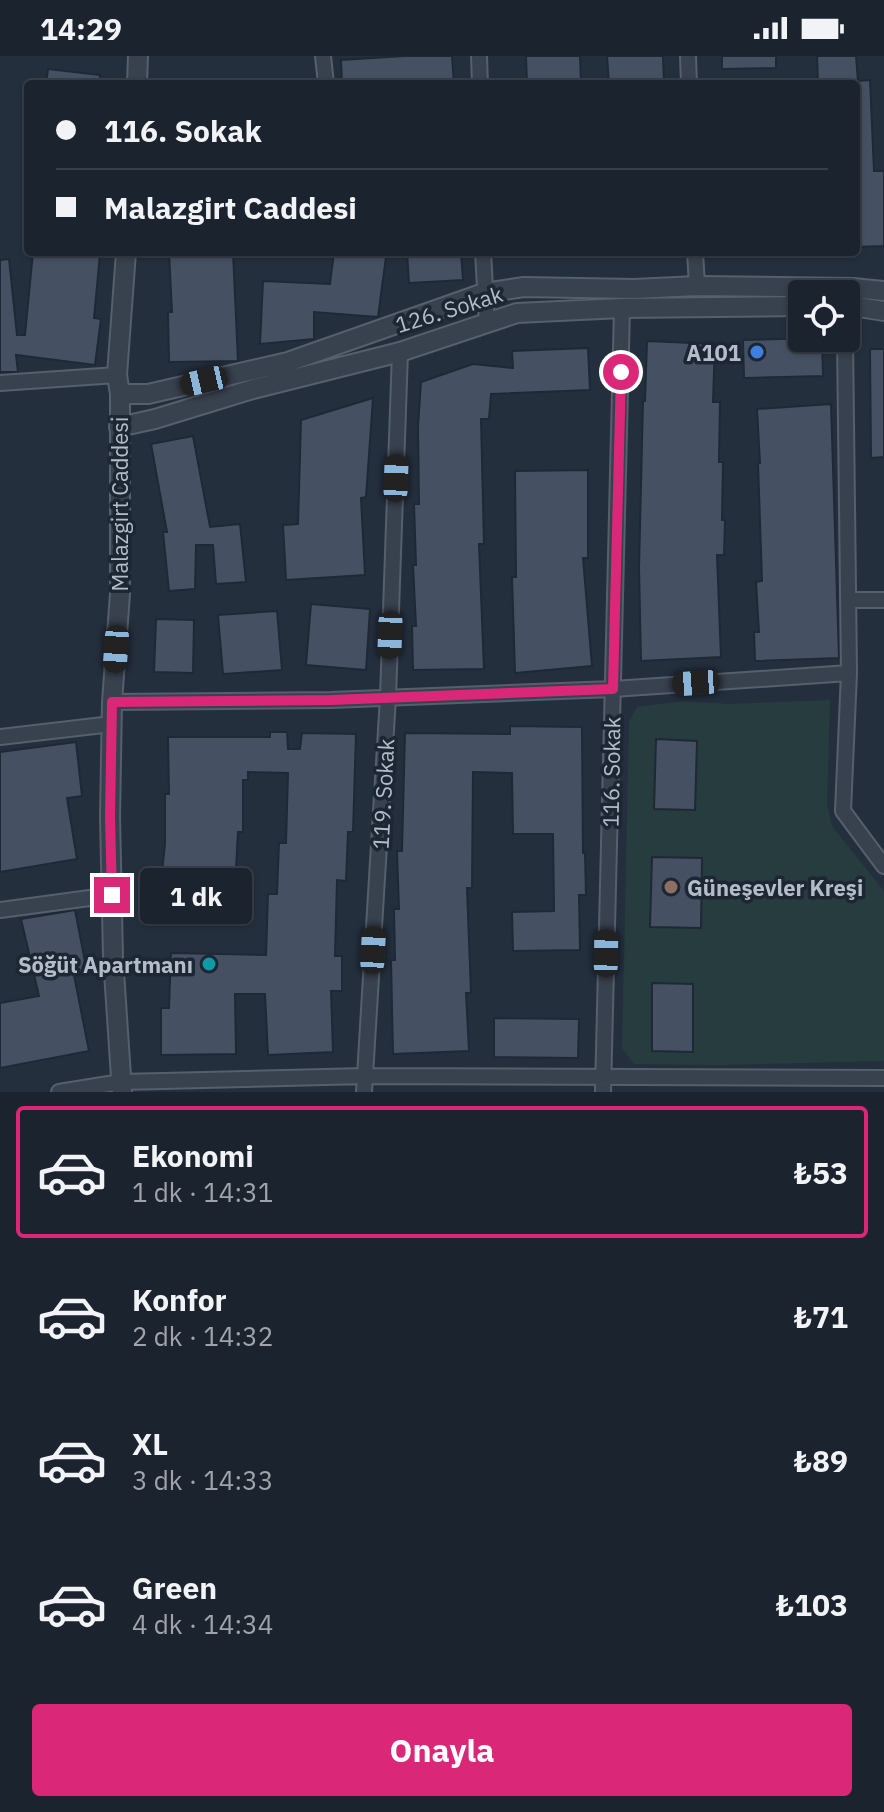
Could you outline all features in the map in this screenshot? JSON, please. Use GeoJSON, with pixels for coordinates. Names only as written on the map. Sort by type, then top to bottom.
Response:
{"type":"FeatureCollection","features":[{"type":"Feature","properties":{"kind":"street"},"geometry":{"type":"LineString","coordinates":[[137,80],[138,56]]}},
{"type":"Feature","properties":{"kind":"street"},"geometry":{"type":"LineString","coordinates":[[323,56],[326,80]]}},
{"type":"Feature","properties":{"kind":"street"},"geometry":{"type":"LineString","coordinates":[[479,56],[480,80]]}},
{"type":"Feature","properties":{"kind":"street"},"geometry":{"type":"LineString","coordinates":[[688,56],[689,80]]}},
{"type":"Feature","properties":{"kind":"street","name":"Malazgirt Caddesi"},"geometry":{"type":"LineString","coordinates":[[122,1087],[113,957],[110,817],[112,702],[120,594],[120,394],[117,375],[126,256]]}},
{"type":"Feature","properties":{"kind":"street"},"geometry":{"type":"LineString","coordinates":[[483,256],[487,323]]}},
{"type":"Feature","properties":{"kind":"street"},"geometry":{"type":"LineString","coordinates":[[695,256],[697,286]]}},
{"type":"Feature","properties":{"kind":"street","name":"126. Sokak"},"geometry":{"type":"LineString","coordinates":[[120,394],[148,394],[288,362],[484,293],[524,287],[634,289],[697,286],[884,291]]}},
{"type":"Feature","properties":{"kind":"street","name":"126. Sokak"},"geometry":{"type":"LineString","coordinates":[[119,427],[400,352],[517,313],[788,306]]}},
{"type":"Feature","properties":{"kind":"street"},"geometry":{"type":"LineString","coordinates":[[860,307],[884,311]]}},
{"type":"Feature","properties":{"kind":"street","name":"116. Sokak"},"geometry":{"type":"LineString","coordinates":[[603,1092],[622,308]]}},
{"type":"Feature","properties":{"kind":"street","name":"119. Sokak"},"geometry":{"type":"LineString","coordinates":[[364,1092],[388,697],[400,352]]}},
{"type":"Feature","properties":{"kind":"street"},"geometry":{"type":"LineString","coordinates":[[845,352],[849,673],[843,811],[884,866]]}},
{"type":"Feature","properties":{"kind":"street"},"geometry":{"type":"LineString","coordinates":[[0,383],[117,375]]}},
{"type":"Feature","properties":{"kind":"street"},"geometry":{"type":"LineString","coordinates":[[848,600],[884,600]]}},
{"type":"Feature","properties":{"kind":"street"},"geometry":{"type":"LineString","coordinates":[[112,702],[613,689],[849,673]]}},
{"type":"Feature","properties":{"kind":"street"},"geometry":{"type":"LineString","coordinates":[[0,737],[112,724]]}},
{"type":"Feature","properties":{"kind":"street"},"geometry":{"type":"LineString","coordinates":[[0,910],[112,895]]}},
{"type":"Feature","properties":{"kind":"street"},"geometry":{"type":"LineString","coordinates":[[59,1092],[366,1076],[603,1076],[722,1084],[884,1078]]}},
{"type":"Feature","properties":{"kind":"green space"},"geometry":{"type":"Polygon","coordinates":[[[830,700],[827,804],[832,826],[884,891],[884,1061],[634,1064],[622,1048],[629,722],[637,707],[684,701],[727,704],[830,700]]]}},
{"type":"Feature","properties":{"kind":"building"},"geometry":{"type":"Polygon","coordinates":[[[452,56],[454,80],[342,80],[341,60],[452,56]]]}},
{"type":"Feature","properties":{"kind":"building"},"geometry":{"type":"Polygon","coordinates":[[[526,56],[580,56],[581,80],[527,80],[526,56]]]}},
{"type":"Feature","properties":{"kind":"building"},"geometry":{"type":"Polygon","coordinates":[[[607,56],[663,56],[664,80],[609,80],[607,56]]]}},
{"type":"Feature","properties":{"kind":"building"},"geometry":{"type":"Polygon","coordinates":[[[722,56],[776,56],[776,68],[722,69],[722,56]]]}},
{"type":"Feature","properties":{"kind":"building"},"geometry":{"type":"Polygon","coordinates":[[[817,56],[856,56],[858,80],[818,80],[817,56]]]}},
{"type":"Feature","properties":{"kind":"building"},"geometry":{"type":"Polygon","coordinates":[[[48,69],[100,75],[100,80],[47,80],[48,69]]]}},
{"type":"Feature","properties":{"kind":"building"},"geometry":{"type":"Polygon","coordinates":[[[870,80],[874,171],[884,171],[884,246],[860,247],[860,81],[870,80]]]}},
{"type":"Feature","properties":{"kind":"building"},"geometry":{"type":"Polygon","coordinates":[[[33,256],[100,256],[94,318],[101,319],[95,365],[16,355],[18,372],[0,372],[0,260],[9,259],[17,335],[25,335],[33,256]]]}},
{"type":"Feature","properties":{"kind":"building"},"geometry":{"type":"Polygon","coordinates":[[[169,256],[233,256],[238,361],[169,362],[168,312],[172,312],[169,256]]]}},
{"type":"Feature","properties":{"kind":"building"},"geometry":{"type":"Polygon","coordinates":[[[334,256],[386,257],[378,317],[314,312],[314,339],[260,344],[263,281],[330,284],[334,256]]]}},
{"type":"Feature","properties":{"kind":"building"},"geometry":{"type":"Polygon","coordinates":[[[407,256],[461,256],[463,280],[409,283],[407,256]]]}},
{"type":"Feature","properties":{"kind":"building"},"geometry":{"type":"Polygon","coordinates":[[[788,339],[788,352],[822,352],[823,376],[744,378],[743,340],[788,339]]]}},
{"type":"Feature","properties":{"kind":"building"},"geometry":{"type":"Polygon","coordinates":[[[647,341],[715,344],[713,402],[720,402],[719,462],[723,462],[722,520],[725,520],[724,555],[717,555],[721,657],[641,661],[639,568],[647,341]]]}},
{"type":"Feature","properties":{"kind":"building"},"geometry":{"type":"Polygon","coordinates":[[[588,348],[590,390],[491,394],[489,419],[481,419],[484,544],[479,544],[484,669],[413,670],[412,626],[416,626],[414,504],[419,504],[421,382],[473,364],[513,368],[512,351],[588,348]]]}},
{"type":"Feature","properties":{"kind":"building"},"geometry":{"type":"Polygon","coordinates":[[[870,349],[884,349],[884,457],[871,458],[870,349]]]}},
{"type":"Feature","properties":{"kind":"building"},"geometry":{"type":"Polygon","coordinates":[[[373,398],[366,497],[361,498],[365,575],[286,580],[283,525],[298,524],[301,420],[373,398]]]}},
{"type":"Feature","properties":{"kind":"building"},"geometry":{"type":"Polygon","coordinates":[[[831,404],[839,658],[755,661],[754,632],[759,632],[756,582],[762,581],[757,409],[831,404]]]}},
{"type":"Feature","properties":{"kind":"building"},"geometry":{"type":"Polygon","coordinates":[[[193,436],[210,527],[240,524],[246,582],[216,584],[213,545],[196,545],[195,589],[169,591],[163,532],[167,532],[151,444],[193,436]]]}},
{"type":"Feature","properties":{"kind":"building"},"geometry":{"type":"Polygon","coordinates":[[[588,470],[588,558],[583,558],[592,666],[515,673],[512,577],[516,577],[515,471],[588,470]]]}},
{"type":"Feature","properties":{"kind":"building"},"geometry":{"type":"Polygon","coordinates":[[[311,604],[370,609],[366,670],[306,665],[311,604]]]}},
{"type":"Feature","properties":{"kind":"building"},"geometry":{"type":"Polygon","coordinates":[[[277,611],[282,670],[223,674],[218,615],[277,611]]]}},
{"type":"Feature","properties":{"kind":"building"},"geometry":{"type":"Polygon","coordinates":[[[156,619],[194,620],[193,673],[154,672],[156,619]]]}},
{"type":"Feature","properties":{"kind":"building"},"geometry":{"type":"Polygon","coordinates":[[[510,726],[582,727],[586,895],[579,895],[580,950],[513,951],[512,912],[554,911],[553,834],[513,834],[512,773],[473,772],[472,888],[467,888],[471,993],[466,993],[469,1051],[393,1054],[391,960],[395,960],[394,909],[399,909],[397,851],[402,851],[405,733],[510,734],[510,726]]]}},
{"type":"Feature","properties":{"kind":"building"},"geometry":{"type":"Polygon","coordinates":[[[270,732],[287,732],[288,749],[300,749],[302,733],[356,734],[353,832],[348,832],[346,881],[337,880],[335,956],[342,956],[342,991],[331,991],[333,1052],[268,1055],[265,994],[235,994],[236,1054],[161,1055],[161,1008],[169,1008],[171,953],[266,955],[268,894],[277,894],[279,843],[286,843],[288,773],[248,772],[248,780],[243,780],[243,832],[238,832],[235,887],[161,882],[165,794],[169,794],[168,737],[270,737],[270,732]]]}},
{"type":"Feature","properties":{"kind":"building"},"geometry":{"type":"Polygon","coordinates":[[[656,739],[697,741],[695,810],[654,809],[656,739]]]}},
{"type":"Feature","properties":{"kind":"building"},"geometry":{"type":"Polygon","coordinates":[[[76,742],[82,796],[67,798],[77,859],[0,872],[0,752],[76,742]]]}},
{"type":"Feature","properties":{"kind":"building"},"geometry":{"type":"Polygon","coordinates":[[[652,857],[702,858],[701,928],[650,927],[652,857]]]}},
{"type":"Feature","properties":{"kind":"building"},"geometry":{"type":"Polygon","coordinates":[[[75,910],[87,972],[74,975],[89,1051],[0,1068],[0,1003],[39,996],[21,919],[75,910]]]}},
{"type":"Feature","properties":{"kind":"building"},"geometry":{"type":"Polygon","coordinates":[[[652,983],[693,984],[693,1052],[652,1051],[652,983]]]}},
{"type":"Feature","properties":{"kind":"building"},"geometry":{"type":"Polygon","coordinates":[[[494,1018],[579,1019],[578,1058],[494,1057],[494,1018]]]}},
{"type":"Feature","properties":{"kind":"place","name":"A101"},"geometry":{"type":"Point","coordinates":[757,352]}},
{"type":"Feature","properties":{"kind":"place","name":"Güneşevler Kreşi"},"geometry":{"type":"Point","coordinates":[671,887]}},
{"type":"Feature","properties":{"kind":"place","name":"Söğüt Apartmanı"},"geometry":{"type":"Point","coordinates":[209,964]}},
{"type":"Feature","properties":{"kind":"route"},"geometry":{"type":"LineString","coordinates":[[112,895],[112,702],[331,700],[613,689],[621,372]]}}]}
